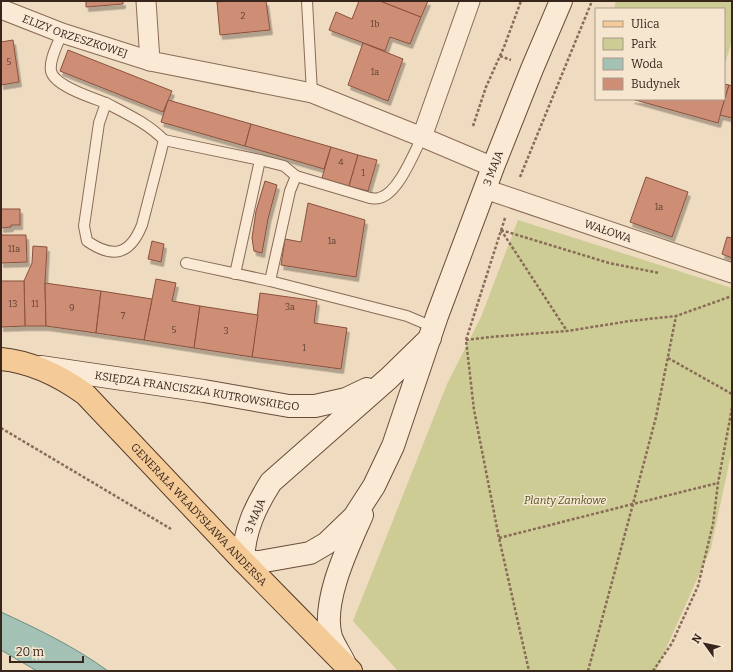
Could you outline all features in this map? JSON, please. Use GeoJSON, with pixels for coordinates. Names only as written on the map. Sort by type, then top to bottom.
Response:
{"type":"FeatureCollection","features":[{"type":"Feature","properties":{"kind":"main road","name":"3 MAJA"},"geometry":{"type":"LineString","coordinates":[[348,668],[332,638],[329,626],[330,607],[339,569],[372,490],[393,446],[431,332],[493,167],[561,1]]}},
{"type":"Feature","properties":{"kind":"main road","name":"3 MAJA"},"geometry":{"type":"LineString","coordinates":[[372,490],[354,517],[328,543],[310,553],[259,562],[243,561],[244,544],[249,526],[258,504],[271,482],[389,378],[431,332]]}},
{"type":"Feature","properties":{"kind":"main road","name":"KSIĘDZA FRANCISZKA KUTROWSKIEGO"},"geometry":{"type":"LineString","coordinates":[[1,359],[40,367],[204,391],[289,406],[315,406],[346,399],[389,378]]}},
{"type":"Feature","properties":{"kind":"main road","name":"GENERAŁA WŁADYSŁAWA ANDERSA"},"geometry":{"type":"LineString","coordinates":[[40,367],[71,384],[85,394],[243,561],[348,668]]}},
{"type":"Feature","properties":{"kind":"street"},"geometry":{"type":"LineString","coordinates":[[146,1],[150,61]]}},
{"type":"Feature","properties":{"kind":"street"},"geometry":{"type":"LineString","coordinates":[[422,137],[470,1]]}},
{"type":"Feature","properties":{"kind":"street","name":"ELIZY ORZESZKOWEJ"},"geometry":{"type":"LineString","coordinates":[[1,8],[62,33],[150,61],[312,93],[493,167]]}},
{"type":"Feature","properties":{"kind":"street","name":"WAŁOWA"},"geometry":{"type":"LineString","coordinates":[[485,189],[732,273]]}},
{"type":"Feature","properties":{"kind":"lane"},"geometry":{"type":"LineString","coordinates":[[307,1],[312,93]]}},
{"type":"Feature","properties":{"kind":"lane"},"geometry":{"type":"LineString","coordinates":[[62,33],[51,66],[51,72],[55,78],[68,87],[106,103],[143,122],[164,140],[284,166],[296,176],[370,198],[379,198],[389,193],[401,178],[422,137]]}},
{"type":"Feature","properties":{"kind":"lane"},"geometry":{"type":"LineString","coordinates":[[106,103],[99,123],[84,226],[87,241],[98,248],[121,251],[130,246],[137,238],[142,225],[164,140]]}},
{"type":"Feature","properties":{"kind":"lane"},"geometry":{"type":"LineString","coordinates":[[235,274],[260,160]]}},
{"type":"Feature","properties":{"kind":"lane"},"geometry":{"type":"LineString","coordinates":[[270,281],[290,190],[296,176]]}},
{"type":"Feature","properties":{"kind":"lane"},"geometry":{"type":"LineString","coordinates":[[186,263],[270,281],[407,316],[431,332]]}},
{"type":"Feature","properties":{"kind":"path"},"geometry":{"type":"LineString","coordinates":[[473,126],[486,87],[504,47],[521,1]]}},
{"type":"Feature","properties":{"kind":"path"},"geometry":{"type":"LineString","coordinates":[[512,198],[592,1]]}},
{"type":"Feature","properties":{"kind":"path"},"geometry":{"type":"LineString","coordinates":[[501,230],[610,263],[664,274]]}},
{"type":"Feature","properties":{"kind":"path"},"geometry":{"type":"LineString","coordinates":[[501,230],[567,331]]}},
{"type":"Feature","properties":{"kind":"path"},"geometry":{"type":"LineString","coordinates":[[501,230],[466,340],[474,410],[499,538],[529,671]]}},
{"type":"Feature","properties":{"kind":"path"},"geometry":{"type":"LineString","coordinates":[[466,340],[567,331],[630,321],[676,316],[732,296]]}},
{"type":"Feature","properties":{"kind":"path"},"geometry":{"type":"LineString","coordinates":[[588,671],[656,417],[676,316]]}},
{"type":"Feature","properties":{"kind":"path"},"geometry":{"type":"LineString","coordinates":[[668,358],[732,394]]}},
{"type":"Feature","properties":{"kind":"path"},"geometry":{"type":"LineString","coordinates":[[653,671],[672,643],[698,586],[713,524],[718,483],[732,408]]}},
{"type":"Feature","properties":{"kind":"path"},"geometry":{"type":"LineString","coordinates":[[1,428],[171,529]]}},
{"type":"Feature","properties":{"kind":"path"},"geometry":{"type":"LineString","coordinates":[[499,538],[718,483]]}},
{"type":"Feature","properties":{"kind":"green space"},"geometry":{"type":"Polygon","coordinates":[[[616,1],[732,1],[732,40],[725,64],[725,8],[614,8],[616,1]]]}},
{"type":"Feature","properties":{"kind":"green space","name":"Planty Zamkowe"},"geometry":{"type":"Polygon","coordinates":[[[518,220],[732,288],[732,450],[711,548],[656,671],[398,671],[353,621],[447,384],[481,317],[518,220]]]}},
{"type":"Feature","properties":{"kind":"water"},"geometry":{"type":"Polygon","coordinates":[[[1,612],[56,639],[83,654],[108,671],[37,671],[1,650],[1,612]]]}},
{"type":"Feature","properties":{"kind":"building"},"geometry":{"type":"Polygon","coordinates":[[[86,1],[123,1],[123,4],[86,7],[86,1]]]}},
{"type":"Feature","properties":{"kind":"building"},"geometry":{"type":"Polygon","coordinates":[[[266,1],[270,30],[220,35],[217,2],[266,1]]]}},
{"type":"Feature","properties":{"kind":"building"},"geometry":{"type":"Polygon","coordinates":[[[359,1],[380,1],[421,17],[410,44],[390,37],[385,51],[329,30],[336,12],[352,19],[359,1]]]}},
{"type":"Feature","properties":{"kind":"building"},"geometry":{"type":"Polygon","coordinates":[[[380,1],[428,1],[421,17],[380,1]]]}},
{"type":"Feature","properties":{"kind":"building"},"geometry":{"type":"Polygon","coordinates":[[[13,40],[19,82],[1,85],[1,42],[13,40]]]}},
{"type":"Feature","properties":{"kind":"building"},"geometry":{"type":"Polygon","coordinates":[[[363,43],[403,59],[388,101],[348,85],[363,43]]]}},
{"type":"Feature","properties":{"kind":"building"},"geometry":{"type":"Polygon","coordinates":[[[68,50],[172,91],[163,112],[60,71],[68,50]]]}},
{"type":"Feature","properties":{"kind":"building"},"geometry":{"type":"Polygon","coordinates":[[[725,84],[729,85],[725,99],[725,84]]]}},
{"type":"Feature","properties":{"kind":"building"},"geometry":{"type":"Polygon","coordinates":[[[729,85],[732,86],[732,118],[720,115],[729,85]]]}},
{"type":"Feature","properties":{"kind":"building"},"geometry":{"type":"Polygon","coordinates":[[[168,100],[251,124],[245,146],[161,122],[168,100]]]}},
{"type":"Feature","properties":{"kind":"building"},"geometry":{"type":"Polygon","coordinates":[[[636,100],[725,100],[718,123],[636,100]]]}},
{"type":"Feature","properties":{"kind":"building"},"geometry":{"type":"Polygon","coordinates":[[[251,124],[331,147],[324,169],[245,146],[251,124]]]}},
{"type":"Feature","properties":{"kind":"building"},"geometry":{"type":"Polygon","coordinates":[[[331,147],[358,155],[349,186],[322,178],[331,147]]]}},
{"type":"Feature","properties":{"kind":"building"},"geometry":{"type":"Polygon","coordinates":[[[358,155],[377,160],[368,191],[349,186],[358,155]]]}},
{"type":"Feature","properties":{"kind":"building"},"geometry":{"type":"Polygon","coordinates":[[[646,177],[688,192],[672,237],[630,222],[646,177]]]}},
{"type":"Feature","properties":{"kind":"building"},"geometry":{"type":"Polygon","coordinates":[[[265,181],[277,185],[268,219],[262,253],[254,251],[252,238],[256,211],[265,181]]]}},
{"type":"Feature","properties":{"kind":"building"},"geometry":{"type":"Polygon","coordinates":[[[308,203],[365,220],[356,277],[281,265],[285,239],[301,242],[308,203]]]}},
{"type":"Feature","properties":{"kind":"building"},"geometry":{"type":"Polygon","coordinates":[[[1,209],[20,209],[20,225],[11,225],[11,227],[1,228],[1,209]]]}},
{"type":"Feature","properties":{"kind":"building"},"geometry":{"type":"Polygon","coordinates":[[[1,235],[26,235],[27,262],[1,263],[1,235]]]}},
{"type":"Feature","properties":{"kind":"building"},"geometry":{"type":"Polygon","coordinates":[[[727,237],[732,238],[732,258],[722,254],[727,237]]]}},
{"type":"Feature","properties":{"kind":"building"},"geometry":{"type":"Polygon","coordinates":[[[152,241],[164,244],[161,262],[148,259],[152,241]]]}},
{"type":"Feature","properties":{"kind":"building"},"geometry":{"type":"Polygon","coordinates":[[[33,246],[47,247],[45,283],[46,326],[25,326],[24,281],[32,263],[33,246]]]}},
{"type":"Feature","properties":{"kind":"building"},"geometry":{"type":"Polygon","coordinates":[[[156,279],[176,283],[172,301],[200,306],[194,348],[144,340],[156,279]]]}},
{"type":"Feature","properties":{"kind":"building"},"geometry":{"type":"Polygon","coordinates":[[[1,281],[24,281],[25,326],[1,327],[1,281]]]}},
{"type":"Feature","properties":{"kind":"building"},"geometry":{"type":"Polygon","coordinates":[[[45,283],[101,291],[96,333],[46,326],[45,283]]]}},
{"type":"Feature","properties":{"kind":"building"},"geometry":{"type":"Polygon","coordinates":[[[101,291],[152,299],[144,340],[96,333],[101,291]]]}},
{"type":"Feature","properties":{"kind":"building"},"geometry":{"type":"Polygon","coordinates":[[[260,293],[317,301],[314,323],[347,328],[341,369],[252,357],[260,293]]]}},
{"type":"Feature","properties":{"kind":"building"},"geometry":{"type":"Polygon","coordinates":[[[200,306],[258,315],[252,357],[194,348],[200,306]]]}}]}
